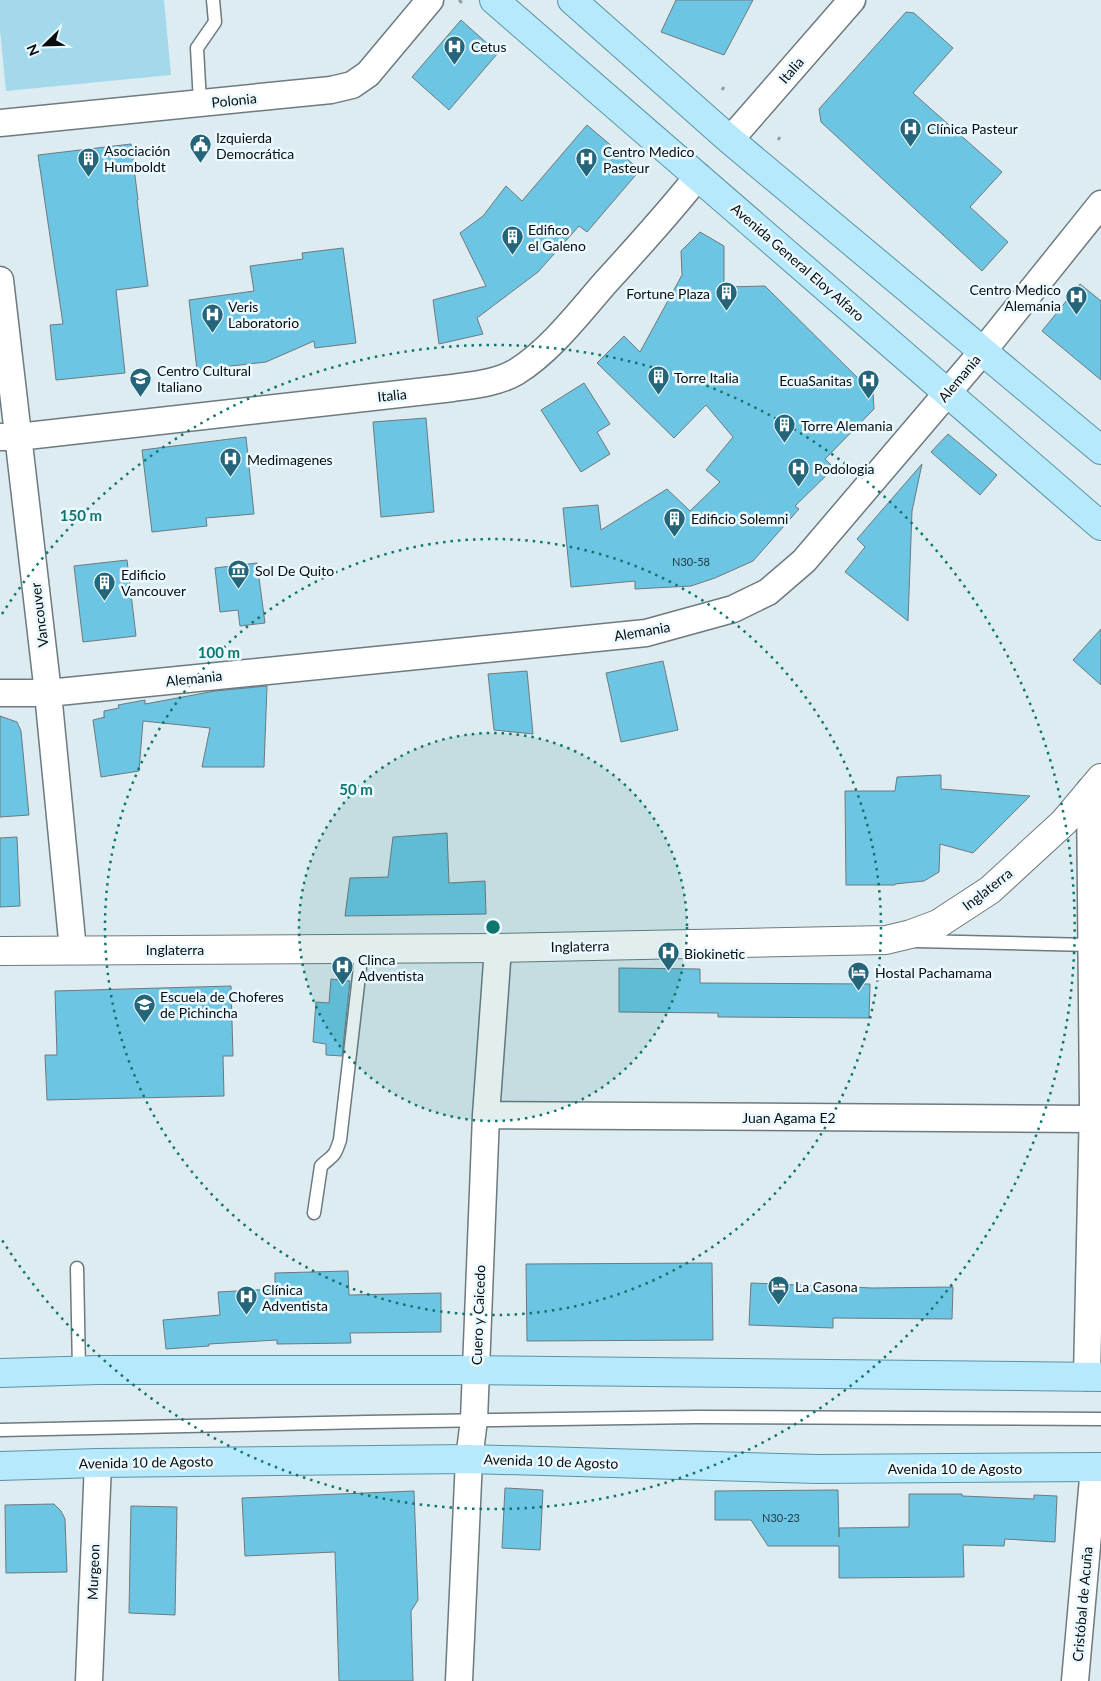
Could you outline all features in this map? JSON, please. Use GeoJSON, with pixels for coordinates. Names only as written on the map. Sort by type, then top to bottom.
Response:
{"type":"FeatureCollection","features":[{"type":"Feature","properties":{"kind":"main road","name":"Avenida General Eloy Alfaro"},"geometry":{"type":"LineString","coordinates":[[494,0],[1101,526]]}},
{"type":"Feature","properties":{"kind":"main road"},"geometry":{"type":"LineString","coordinates":[[572,0],[730,140],[1101,450]]}},
{"type":"Feature","properties":{"kind":"main road"},"geometry":{"type":"LineString","coordinates":[[0,1373],[79,1370],[475,1370],[1094,1377]]}},
{"type":"Feature","properties":{"kind":"main road","name":"Avenida 10 de Agosto"},"geometry":{"type":"LineString","coordinates":[[0,1466],[98,1463],[470,1459],[818,1469],[1098,1467]]}},
{"type":"Feature","properties":{"kind":"street","name":"Polonia"},"geometry":{"type":"LineString","coordinates":[[0,123],[331,90],[352,85],[368,74],[430,0]]}},
{"type":"Feature","properties":{"kind":"street","name":"Italia"},"geometry":{"type":"LineString","coordinates":[[730,140],[852,0]]}},
{"type":"Feature","properties":{"kind":"street","name":"Italia"},"geometry":{"type":"LineString","coordinates":[[9,437],[453,388],[500,379],[529,363],[562,332],[698,176]]}},
{"type":"Feature","properties":{"kind":"street","name":"Alemania"},"geometry":{"type":"LineString","coordinates":[[0,693],[48,693],[646,633],[733,609],[768,592],[804,561],[983,351],[1101,204]]}},
{"type":"Feature","properties":{"kind":"street","name":"Vancouver"},"geometry":{"type":"LineString","coordinates":[[0,280],[9,437],[48,693],[74,950]]}},
{"type":"Feature","properties":{"kind":"street","name":"Inglaterra"},"geometry":{"type":"LineString","coordinates":[[0,951],[498,948],[886,940],[911,934],[938,924],[990,890],[1064,822],[1095,784]]}},
{"type":"Feature","properties":{"kind":"street"},"geometry":{"type":"LineString","coordinates":[[1094,1377],[1091,945],[1095,784]]}},
{"type":"Feature","properties":{"kind":"street","name":"Cuero y Caicedo"},"geometry":{"type":"LineString","coordinates":[[459,1681],[470,1459],[474,1420],[486,1116],[498,948]]}},
{"type":"Feature","properties":{"kind":"street","name":"Juan Agama E2"},"geometry":{"type":"LineString","coordinates":[[486,1116],[1092,1119]]}},
{"type":"Feature","properties":{"kind":"street","name":"Murgeon"},"geometry":{"type":"LineString","coordinates":[[89,1681],[98,1463]]}},
{"type":"Feature","properties":{"kind":"street","name":"Cristóbal de Acuña"},"geometry":{"type":"LineString","coordinates":[[1075,1681],[1098,1467]]}},
{"type":"Feature","properties":{"kind":"lane"},"geometry":{"type":"LineString","coordinates":[[200,103],[197,48],[214,22],[213,0]]}},
{"type":"Feature","properties":{"kind":"lane"},"geometry":{"type":"LineString","coordinates":[[886,940],[1091,945]]}},
{"type":"Feature","properties":{"kind":"lane"},"geometry":{"type":"LineString","coordinates":[[314,1213],[321,1166],[335,1154],[340,1140],[360,967],[360,948]]}},
{"type":"Feature","properties":{"kind":"lane"},"geometry":{"type":"LineString","coordinates":[[77,1268],[79,1370]]}},
{"type":"Feature","properties":{"kind":"lane"},"geometry":{"type":"LineString","coordinates":[[0,1430],[697,1417],[1101,1419]]}},
{"type":"Feature","properties":{"kind":"shaded area"},"geometry":{"type":"Polygon","coordinates":[[[0,0],[164,0],[171,75],[6,91],[0,30],[0,0]]]}},
{"type":"Feature","properties":{"kind":"building"},"geometry":{"type":"Polygon","coordinates":[[[676,0],[753,0],[724,55],[661,32],[676,0]]]}},
{"type":"Feature","properties":{"kind":"building","name":"Clínica Pasteur"},"geometry":{"type":"Polygon","coordinates":[[[906,12],[914,13],[953,48],[913,93],[1002,172],[970,207],[1008,242],[982,271],[821,122],[819,109],[906,12]]]}},
{"type":"Feature","properties":{"kind":"building","name":"Cetus"},"geometry":{"type":"Polygon","coordinates":[[[461,20],[498,53],[449,110],[412,77],[461,20]]]}},
{"type":"Feature","properties":{"kind":"building"},"geometry":{"type":"Polygon","coordinates":[[[587,125],[640,170],[587,232],[579,226],[538,272],[477,318],[483,334],[439,344],[433,300],[486,286],[460,233],[483,216],[506,186],[522,201],[587,125]]]}},
{"type":"Feature","properties":{"kind":"building"},"geometry":{"type":"Polygon","coordinates":[[[131,144],[148,286],[116,290],[125,373],[56,380],[50,325],[63,324],[38,155],[131,144]]]}},
{"type":"Feature","properties":{"kind":"building"},"geometry":{"type":"Polygon","coordinates":[[[700,232],[724,246],[724,287],[765,286],[873,393],[874,409],[825,459],[834,468],[795,506],[799,509],[753,561],[715,578],[691,586],[635,589],[635,581],[571,587],[563,508],[598,505],[601,530],[667,489],[690,511],[720,482],[706,470],[733,437],[706,405],[674,438],[597,363],[624,336],[640,352],[682,275],[681,251],[700,232]]]}},
{"type":"Feature","properties":{"kind":"building"},"geometry":{"type":"Polygon","coordinates":[[[343,248],[356,343],[315,348],[314,341],[266,362],[197,370],[189,300],[254,291],[250,266],[303,259],[302,253],[343,248]]]}},
{"type":"Feature","properties":{"kind":"building","name":"Centro Medico Alemania"},"geometry":{"type":"Polygon","coordinates":[[[1080,284],[1101,301],[1101,380],[1042,331],[1080,284]]]}},
{"type":"Feature","properties":{"kind":"building"},"geometry":{"type":"Polygon","coordinates":[[[584,383],[610,424],[597,432],[610,454],[581,472],[541,410],[584,383]]]}},
{"type":"Feature","properties":{"kind":"building"},"geometry":{"type":"Polygon","coordinates":[[[426,418],[434,512],[381,517],[373,422],[426,418]]]}},
{"type":"Feature","properties":{"kind":"building"},"geometry":{"type":"Polygon","coordinates":[[[948,434],[997,475],[980,495],[931,452],[948,434]]]}},
{"type":"Feature","properties":{"kind":"building"},"geometry":{"type":"Polygon","coordinates":[[[246,437],[254,514],[206,518],[207,526],[152,532],[142,450],[246,437]]]}},
{"type":"Feature","properties":{"kind":"building"},"geometry":{"type":"Polygon","coordinates":[[[922,464],[912,511],[908,621],[845,572],[865,547],[857,539],[922,464]]]}},
{"type":"Feature","properties":{"kind":"building","name":"Edificio Vancouver"},"geometry":{"type":"Polygon","coordinates":[[[127,560],[136,636],[83,642],[74,566],[127,560]]]}},
{"type":"Feature","properties":{"kind":"building","name":"Sol De Quito"},"geometry":{"type":"Polygon","coordinates":[[[257,563],[265,623],[240,626],[238,610],[220,612],[215,568],[257,563]]]}},
{"type":"Feature","properties":{"kind":"building"},"geometry":{"type":"Polygon","coordinates":[[[1101,629],[1101,685],[1073,660],[1101,629]]]}},
{"type":"Feature","properties":{"kind":"building"},"geometry":{"type":"Polygon","coordinates":[[[663,661],[678,730],[621,742],[606,673],[663,661]]]}},
{"type":"Feature","properties":{"kind":"building"},"geometry":{"type":"Polygon","coordinates":[[[527,671],[533,734],[494,730],[488,674],[527,671]]]}},
{"type":"Feature","properties":{"kind":"building"},"geometry":{"type":"Polygon","coordinates":[[[267,686],[264,767],[202,767],[210,728],[143,721],[139,771],[101,777],[93,720],[105,717],[104,711],[119,708],[118,705],[145,700],[145,704],[215,691],[267,686]]]}},
{"type":"Feature","properties":{"kind":"building"},"geometry":{"type":"Polygon","coordinates":[[[0,716],[17,722],[21,731],[29,815],[0,817],[0,716]]]}},
{"type":"Feature","properties":{"kind":"building"},"geometry":{"type":"Polygon","coordinates":[[[941,775],[941,789],[1030,796],[973,853],[940,844],[939,872],[924,881],[895,885],[846,885],[845,791],[895,791],[897,777],[941,775]]]}},
{"type":"Feature","properties":{"kind":"building"},"geometry":{"type":"Polygon","coordinates":[[[447,833],[449,883],[485,881],[486,914],[345,916],[350,878],[388,877],[393,837],[447,833]]]}},
{"type":"Feature","properties":{"kind":"building"},"geometry":{"type":"Polygon","coordinates":[[[17,837],[20,906],[0,907],[0,838],[17,837]]]}},
{"type":"Feature","properties":{"kind":"building"},"geometry":{"type":"Polygon","coordinates":[[[619,968],[700,969],[700,983],[870,984],[869,1018],[718,1017],[718,1013],[619,1012],[619,968]]]}},
{"type":"Feature","properties":{"kind":"building"},"geometry":{"type":"Polygon","coordinates":[[[331,979],[350,981],[342,1056],[326,1055],[326,1044],[313,1042],[316,1002],[329,1003],[331,979]]]}},
{"type":"Feature","properties":{"kind":"building","name":"Escuela de Choferes de Pichincha"},"geometry":{"type":"Polygon","coordinates":[[[231,986],[233,1056],[223,1056],[224,1096],[47,1100],[45,1055],[57,1055],[55,991],[231,986]]]}},
{"type":"Feature","properties":{"kind":"building"},"geometry":{"type":"Polygon","coordinates":[[[712,1263],[713,1340],[527,1341],[526,1264],[712,1263]]]}},
{"type":"Feature","properties":{"kind":"building"},"geometry":{"type":"Polygon","coordinates":[[[348,1271],[349,1295],[441,1293],[441,1332],[350,1333],[351,1343],[277,1344],[277,1340],[209,1344],[209,1346],[166,1349],[163,1320],[220,1315],[218,1292],[275,1289],[275,1273],[348,1271]]]}},
{"type":"Feature","properties":{"kind":"building"},"geometry":{"type":"Polygon","coordinates":[[[751,1283],[873,1288],[953,1287],[952,1319],[833,1318],[833,1328],[749,1325],[751,1283]]]}},
{"type":"Feature","properties":{"kind":"building"},"geometry":{"type":"Polygon","coordinates":[[[505,1488],[543,1490],[540,1550],[502,1548],[505,1488]]]}},
{"type":"Feature","properties":{"kind":"building"},"geometry":{"type":"Polygon","coordinates":[[[838,1490],[839,1537],[839,1528],[909,1527],[909,1494],[962,1494],[962,1496],[1034,1499],[1034,1495],[1057,1496],[1055,1542],[1005,1539],[1004,1546],[963,1545],[964,1577],[839,1578],[839,1546],[768,1546],[751,1520],[715,1520],[715,1491],[838,1490]]]}},
{"type":"Feature","properties":{"kind":"building"},"geometry":{"type":"Polygon","coordinates":[[[414,1491],[418,1600],[411,1611],[413,1681],[339,1681],[335,1552],[245,1556],[242,1498],[414,1491]]]}},
{"type":"Feature","properties":{"kind":"building"},"geometry":{"type":"Polygon","coordinates":[[[54,1504],[61,1511],[65,1519],[67,1572],[6,1573],[5,1505],[54,1504]]]}},
{"type":"Feature","properties":{"kind":"building"},"geometry":{"type":"Polygon","coordinates":[[[131,1506],[177,1507],[175,1615],[129,1613],[131,1506]]]}},
{"type":"Feature","properties":{"kind":"place","name":"Cetus"},"geometry":{"type":"Point","coordinates":[455,65]}},
{"type":"Feature","properties":{"kind":"place","name":"Clínica Pasteur"},"geometry":{"type":"Point","coordinates":[911,147]}},
{"type":"Feature","properties":{"kind":"place","name":"Izquierda Democrática"},"geometry":{"type":"Point","coordinates":[200,164]}},
{"type":"Feature","properties":{"kind":"place","name":"Asociación Humboldt"},"geometry":{"type":"Point","coordinates":[88,177]}},
{"type":"Feature","properties":{"kind":"place","name":"Centro Medico Pasteur"},"geometry":{"type":"Point","coordinates":[587,178]}},
{"type":"Feature","properties":{"kind":"place","name":"Edifico el Galeno"},"geometry":{"type":"Point","coordinates":[512,256]}},
{"type":"Feature","properties":{"kind":"place","name":"Fortune Plaza"},"geometry":{"type":"Point","coordinates":[726,312]}},
{"type":"Feature","properties":{"kind":"place","name":"Centro Medico Alemania"},"geometry":{"type":"Point","coordinates":[1077,316]}},
{"type":"Feature","properties":{"kind":"place","name":"Veris Laboratorio"},"geometry":{"type":"Point","coordinates":[212,333]}},
{"type":"Feature","properties":{"kind":"place","name":"Torre Italia"},"geometry":{"type":"Point","coordinates":[658,396]}},
{"type":"Feature","properties":{"kind":"place","name":"Centro Cultural Italiano"},"geometry":{"type":"Point","coordinates":[141,397]}},
{"type":"Feature","properties":{"kind":"place","name":"EcuaSanitas"},"geometry":{"type":"Point","coordinates":[868,399]}},
{"type":"Feature","properties":{"kind":"place","name":"Torre Alemania"},"geometry":{"type":"Point","coordinates":[785,444]}},
{"type":"Feature","properties":{"kind":"place","name":"Medimagenes"},"geometry":{"type":"Point","coordinates":[231,478]}},
{"type":"Feature","properties":{"kind":"place","name":"Podologia"},"geometry":{"type":"Point","coordinates":[798,487]}},
{"type":"Feature","properties":{"kind":"place","name":"Edificio Solemni"},"geometry":{"type":"Point","coordinates":[675,537]}},
{"type":"Feature","properties":{"kind":"place","name":"Sol De Quito"},"geometry":{"type":"Point","coordinates":[239,589]}},
{"type":"Feature","properties":{"kind":"place","name":"Edificio Vancouver"},"geometry":{"type":"Point","coordinates":[105,601]}},
{"type":"Feature","properties":{"kind":"place","name":"Biokinetic"},"geometry":{"type":"Point","coordinates":[668,972]}},
{"type":"Feature","properties":{"kind":"place","name":"Clinca Adventista"},"geometry":{"type":"Point","coordinates":[342,986]}},
{"type":"Feature","properties":{"kind":"place","name":"Hostal Pachamama"},"geometry":{"type":"Point","coordinates":[859,991]}},
{"type":"Feature","properties":{"kind":"place","name":"Escuela de Choferes de Pichincha"},"geometry":{"type":"Point","coordinates":[144,1023]}},
{"type":"Feature","properties":{"kind":"place","name":"La Casona"},"geometry":{"type":"Point","coordinates":[779,1305]}},
{"type":"Feature","properties":{"kind":"place","name":"Clínica Adventista"},"geometry":{"type":"Point","coordinates":[246,1316]}}]}
